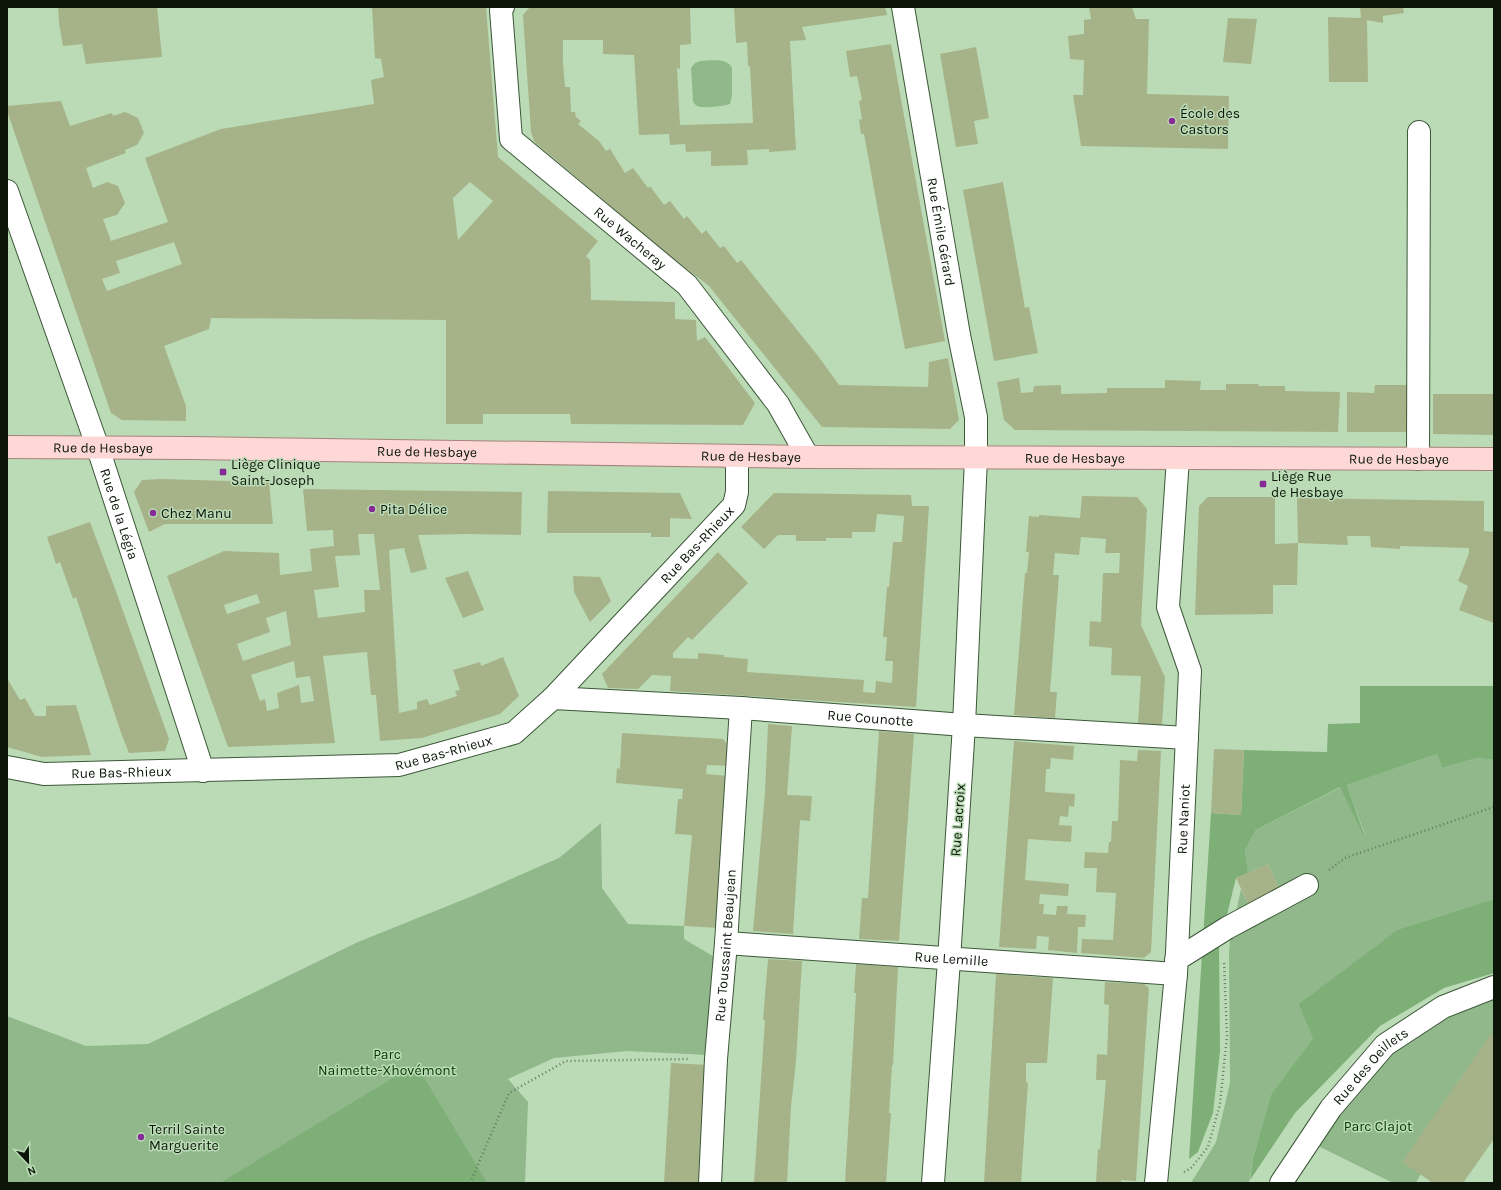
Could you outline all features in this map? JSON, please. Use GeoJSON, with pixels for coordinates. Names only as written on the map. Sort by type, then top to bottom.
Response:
{"type":"FeatureCollection","features":[{"type":"Feature","properties":{"kind":"main road","name":"Rue de Hesbaye"},"geometry":{"type":"LineString","coordinates":[[7,447],[736,457],[1494,459]]}},
{"type":"Feature","properties":{"kind":"street","name":"Rue Émile Gérard"},"geometry":{"type":"LineString","coordinates":[[903,7],[959,335],[976,417],[976,458]]}},
{"type":"Feature","properties":{"kind":"street","name":"Rue Wacheray"},"geometry":{"type":"LineString","coordinates":[[502,9],[510,139],[687,285],[778,404],[808,457]]}},
{"type":"Feature","properties":{"kind":"street"},"geometry":{"type":"LineString","coordinates":[[1418,459],[1419,132]]}},
{"type":"Feature","properties":{"kind":"street","name":"Rue de la Légia"},"geometry":{"type":"LineString","coordinates":[[7,191],[98,448],[203,771]]}},
{"type":"Feature","properties":{"kind":"street","name":"Rue Bas-Rhieux"},"geometry":{"type":"LineString","coordinates":[[7,767],[44,774],[399,765],[514,733],[554,698],[734,505],[737,492],[736,457]]}},
{"type":"Feature","properties":{"kind":"street","name":"Rue Lacroix"},"geometry":{"type":"LineString","coordinates":[[934,1183],[964,725],[976,458]]}},
{"type":"Feature","properties":{"kind":"street","name":"Rue Naniot"},"geometry":{"type":"LineString","coordinates":[[1156,1183],[1176,967],[1190,671],[1168,607],[1178,458]]}},
{"type":"Feature","properties":{"kind":"street","name":"Rue Counotte"},"geometry":{"type":"LineString","coordinates":[[554,698],[740,708],[964,725],[1186,738]]}},
{"type":"Feature","properties":{"kind":"street","name":"Rue Toussaint Beaujean"},"geometry":{"type":"LineString","coordinates":[[710,1183],[716,1059],[726,944],[740,708]]}},
{"type":"Feature","properties":{"kind":"street"},"geometry":{"type":"LineString","coordinates":[[1176,967],[1227,928],[1307,885]]}},
{"type":"Feature","properties":{"kind":"street","name":"Rue Lemille"},"geometry":{"type":"LineString","coordinates":[[726,944],[949,960],[1176,967]]}},
{"type":"Feature","properties":{"kind":"street","name":"Rue des Oeillets"},"geometry":{"type":"LineString","coordinates":[[1280,1183],[1331,1108],[1385,1045],[1443,1007],[1494,987]]}},
{"type":"Feature","properties":{"kind":"path"},"geometry":{"type":"LineString","coordinates":[[1307,885],[1345,858],[1494,807]]}},
{"type":"Feature","properties":{"kind":"path"},"geometry":{"type":"LineString","coordinates":[[1178,1176],[1191,1168],[1208,1147],[1220,1104],[1227,1036],[1224,967],[1227,928]]}},
{"type":"Feature","properties":{"kind":"path"},"geometry":{"type":"LineString","coordinates":[[470,1183],[509,1093],[566,1061],[716,1059]]}},
{"type":"Feature","properties":{"kind":"green space"},"geometry":{"type":"Polygon","coordinates":[[[718,60],[726,62],[730,65],[732,68],[732,95],[730,104],[700,107],[695,104],[693,101],[691,68],[695,63],[700,61],[718,60]]]}},
{"type":"Feature","properties":{"kind":"green space"},"geometry":{"type":"Polygon","coordinates":[[[1360,686],[1494,686],[1494,760],[1477,758],[1442,768],[1437,754],[1347,785],[1367,843],[1340,787],[1256,830],[1245,850],[1248,873],[1236,878],[1219,947],[1220,1051],[1213,1113],[1198,1152],[1189,1159],[1211,813],[1241,815],[1244,750],[1327,752],[1328,724],[1360,723],[1360,686]]]}},
{"type":"Feature","properties":{"kind":"green space"},"geometry":{"type":"Polygon","coordinates":[[[1437,754],[1442,768],[1477,758],[1494,760],[1494,899],[1399,929],[1271,1094],[1253,1158],[1249,1183],[1191,1183],[1216,1142],[1230,1083],[1229,954],[1230,940],[1241,889],[1249,905],[1280,890],[1268,864],[1248,873],[1245,850],[1256,830],[1341,787],[1366,838],[1347,785],[1437,754]]]}},
{"type":"Feature","properties":{"kind":"green space","name":"Parc Naimette-Xhovémont"},"geometry":{"type":"Polygon","coordinates":[[[601,823],[602,888],[628,924],[684,926],[684,939],[716,958],[708,1055],[627,1051],[554,1058],[508,1079],[528,1102],[525,1183],[7,1183],[7,1016],[86,1046],[148,1044],[358,942],[470,897],[559,858],[601,823]]]}},
{"type":"Feature","properties":{"kind":"green space"},"geometry":{"type":"Polygon","coordinates":[[[1494,899],[1494,973],[1444,988],[1380,1026],[1295,1113],[1250,1180],[1253,1158],[1271,1094],[1313,1038],[1299,1004],[1399,929],[1494,899]]]}},
{"type":"Feature","properties":{"kind":"green space","name":"Parc Clajot"},"geometry":{"type":"Polygon","coordinates":[[[1494,999],[1494,1036],[1416,1183],[1393,1183],[1316,1145],[1391,1049],[1451,1013],[1494,999]]]}},
{"type":"Feature","properties":{"kind":"green space"},"geometry":{"type":"Polygon","coordinates":[[[416,1064],[487,1183],[220,1183],[416,1064]]]}},
{"type":"Feature","properties":{"kind":"building"},"geometry":{"type":"Polygon","coordinates":[[[58,7],[157,7],[162,57],[86,64],[82,44],[63,46],[58,7]]]}},
{"type":"Feature","properties":{"kind":"building"},"geometry":{"type":"Polygon","coordinates":[[[372,7],[486,7],[498,157],[598,241],[586,256],[590,260],[591,300],[675,302],[675,319],[696,320],[697,341],[705,337],[755,403],[743,425],[571,424],[570,414],[483,414],[483,424],[446,424],[446,320],[211,318],[209,329],[164,346],[186,406],[186,421],[122,420],[111,413],[7,111],[7,106],[61,101],[70,126],[112,113],[113,116],[125,112],[138,118],[144,133],[137,145],[125,150],[126,153],[86,168],[93,188],[107,182],[118,186],[125,203],[117,215],[103,219],[111,241],[168,222],[145,158],[221,129],[374,104],[371,80],[384,77],[381,59],[375,58],[372,7]],[[470,182],[453,198],[458,240],[493,201],[470,182]],[[174,242],[116,261],[120,273],[102,279],[107,291],[182,264],[174,242]]]}},
{"type":"Feature","properties":{"kind":"building"},"geometry":{"type":"Polygon","coordinates":[[[530,7],[690,7],[691,44],[680,45],[680,69],[677,68],[680,125],[753,123],[750,66],[748,66],[747,42],[736,43],[734,7],[885,7],[887,15],[802,27],[806,40],[790,41],[796,150],[769,152],[769,149],[747,150],[748,165],[711,166],[711,151],[686,152],[685,144],[670,145],[669,134],[639,135],[634,55],[603,54],[603,40],[563,40],[565,87],[570,87],[571,112],[575,112],[576,117],[581,121],[578,124],[599,141],[606,151],[610,149],[625,173],[633,168],[648,188],[650,186],[664,205],[670,201],[684,219],[687,216],[702,234],[706,230],[720,248],[724,246],[737,263],[741,260],[818,356],[839,385],[928,387],[929,362],[948,358],[959,420],[950,429],[822,427],[709,286],[671,257],[534,141],[531,132],[523,15],[530,7]]]}},
{"type":"Feature","properties":{"kind":"building"},"geometry":{"type":"Polygon","coordinates":[[[1089,7],[1132,7],[1136,19],[1149,19],[1147,94],[1229,96],[1228,149],[1081,146],[1073,95],[1083,95],[1084,60],[1070,59],[1068,36],[1084,34],[1084,20],[1091,19],[1089,7]]]}},
{"type":"Feature","properties":{"kind":"building"},"geometry":{"type":"Polygon","coordinates":[[[1360,7],[1403,7],[1404,13],[1383,16],[1383,23],[1367,20],[1368,82],[1329,82],[1328,17],[1361,18],[1360,7]]]}},
{"type":"Feature","properties":{"kind":"building"},"geometry":{"type":"Polygon","coordinates":[[[1228,18],[1257,19],[1251,64],[1223,62],[1228,18]]]}},
{"type":"Feature","properties":{"kind":"building"},"geometry":{"type":"Polygon","coordinates":[[[891,44],[945,341],[905,349],[864,134],[861,134],[859,120],[862,119],[859,101],[862,100],[857,76],[850,77],[846,51],[891,44]]]}},
{"type":"Feature","properties":{"kind":"building"},"geometry":{"type":"Polygon","coordinates":[[[976,47],[989,118],[974,121],[978,144],[956,147],[940,54],[976,47]]]}},
{"type":"Feature","properties":{"kind":"building"},"geometry":{"type":"Polygon","coordinates":[[[1003,182],[1025,308],[1029,307],[1038,353],[994,361],[963,190],[1003,182]]]}},
{"type":"Feature","properties":{"kind":"building"},"geometry":{"type":"Polygon","coordinates":[[[1019,378],[1021,393],[1033,392],[1034,386],[1061,385],[1061,394],[1107,393],[1107,388],[1165,388],[1165,380],[1201,381],[1200,390],[1226,390],[1226,384],[1258,384],[1259,386],[1285,386],[1285,391],[1340,392],[1338,432],[1015,430],[1004,420],[997,382],[1019,378]]]}},
{"type":"Feature","properties":{"kind":"building"},"geometry":{"type":"Polygon","coordinates":[[[1375,385],[1408,385],[1408,432],[1347,432],[1347,392],[1374,393],[1375,385]]]}},
{"type":"Feature","properties":{"kind":"building"},"geometry":{"type":"Polygon","coordinates":[[[1433,394],[1494,394],[1494,435],[1433,434],[1433,394]]]}},
{"type":"Feature","properties":{"kind":"building"},"geometry":{"type":"Polygon","coordinates":[[[161,479],[269,482],[273,524],[165,524],[149,532],[134,492],[142,480],[161,479]]]}},
{"type":"Feature","properties":{"kind":"building"},"geometry":{"type":"Polygon","coordinates":[[[303,489],[522,492],[521,535],[418,535],[427,569],[411,573],[404,548],[389,550],[399,713],[417,709],[417,702],[427,699],[430,705],[457,696],[455,691],[460,690],[453,670],[480,662],[481,666],[503,657],[519,696],[500,714],[422,738],[380,741],[376,695],[371,695],[367,652],[323,656],[335,743],[228,747],[167,576],[224,551],[279,553],[280,575],[312,571],[310,549],[334,546],[333,530],[307,531],[303,489]],[[358,534],[360,555],[335,556],[339,587],[314,590],[318,618],[365,612],[364,590],[380,590],[374,534],[358,534]],[[257,594],[224,605],[227,614],[260,603],[257,594]],[[286,611],[266,618],[270,632],[237,644],[243,661],[291,645],[286,611]],[[294,661],[251,675],[260,701],[265,699],[267,711],[279,708],[277,693],[299,685],[301,703],[314,701],[310,676],[296,678],[294,661]]]}},
{"type":"Feature","properties":{"kind":"building"},"geometry":{"type":"Polygon","coordinates":[[[548,491],[680,493],[692,519],[670,518],[670,537],[651,537],[651,533],[547,533],[548,491]]]}},
{"type":"Feature","properties":{"kind":"building"},"geometry":{"type":"Polygon","coordinates":[[[774,493],[911,495],[912,506],[929,506],[916,707],[670,691],[671,676],[652,675],[638,689],[608,688],[602,674],[718,552],[748,583],[692,640],[688,637],[673,653],[673,658],[698,659],[698,653],[748,659],[747,672],[864,680],[863,692],[875,693],[876,681],[892,683],[893,661],[885,661],[887,637],[883,637],[887,587],[889,587],[893,542],[902,542],[904,516],[877,514],[875,532],[852,532],[852,538],[826,538],[826,541],[796,541],[796,535],[778,535],[764,549],[741,527],[774,493]]]}},
{"type":"Feature","properties":{"kind":"building"},"geometry":{"type":"Polygon","coordinates":[[[1082,496],[1137,497],[1147,509],[1141,625],[1165,677],[1162,725],[1138,724],[1141,676],[1111,675],[1112,648],[1089,646],[1090,621],[1101,622],[1103,573],[1119,573],[1120,553],[1105,553],[1106,539],[1081,537],[1079,555],[1055,553],[1053,575],[1059,575],[1050,692],[1057,692],[1055,718],[1014,715],[1025,573],[1027,573],[1029,552],[1026,552],[1029,516],[1039,517],[1039,515],[1080,518],[1082,496]]]}},
{"type":"Feature","properties":{"kind":"building"},"geometry":{"type":"Polygon","coordinates":[[[1208,497],[1275,497],[1275,544],[1298,543],[1297,585],[1273,585],[1273,614],[1195,615],[1199,506],[1208,497]]]}},
{"type":"Feature","properties":{"kind":"building"},"geometry":{"type":"Polygon","coordinates":[[[1297,498],[1484,501],[1484,531],[1494,532],[1494,623],[1459,610],[1468,586],[1458,581],[1469,553],[1469,548],[1400,546],[1400,549],[1371,547],[1370,536],[1347,536],[1348,545],[1298,543],[1297,498]]]}},
{"type":"Feature","properties":{"kind":"building"},"geometry":{"type":"Polygon","coordinates":[[[90,522],[169,739],[165,751],[129,753],[76,597],[73,599],[60,562],[56,564],[47,537],[90,522]]]}},
{"type":"Feature","properties":{"kind":"building"},"geometry":{"type":"Polygon","coordinates":[[[468,571],[484,610],[463,618],[445,578],[468,571]]]}},
{"type":"Feature","properties":{"kind":"building"},"geometry":{"type":"Polygon","coordinates":[[[573,576],[600,577],[611,601],[590,622],[574,592],[573,576]]]}},
{"type":"Feature","properties":{"kind":"building"},"geometry":{"type":"Polygon","coordinates":[[[7,678],[20,700],[25,698],[35,716],[46,716],[46,706],[76,705],[91,755],[42,757],[7,747],[7,678]]]}},
{"type":"Feature","properties":{"kind":"building"},"geometry":{"type":"Polygon","coordinates":[[[768,724],[792,726],[787,795],[812,796],[810,821],[800,820],[793,934],[753,931],[765,793],[768,724]]]}},
{"type":"Feature","properties":{"kind":"building"},"geometry":{"type":"Polygon","coordinates":[[[879,731],[914,734],[899,941],[859,939],[862,898],[868,898],[879,731]]]}},
{"type":"Feature","properties":{"kind":"building"},"geometry":{"type":"Polygon","coordinates":[[[622,733],[723,739],[731,748],[730,766],[707,765],[706,774],[729,776],[719,928],[684,926],[692,835],[675,834],[678,799],[682,799],[683,789],[616,783],[617,768],[620,769],[622,733]]]}},
{"type":"Feature","properties":{"kind":"building"},"geometry":{"type":"Polygon","coordinates":[[[1014,741],[1074,746],[1073,760],[1051,758],[1050,769],[1046,769],[1045,792],[1075,794],[1074,807],[1069,806],[1068,817],[1060,816],[1059,825],[1072,826],[1071,842],[1028,839],[1025,880],[1069,884],[1068,896],[1040,894],[1039,904],[1044,904],[1043,914],[1056,915],[1057,906],[1068,906],[1067,914],[1086,915],[1085,927],[1078,927],[1077,953],[1048,950],[1049,937],[1037,936],[1036,949],[999,947],[1014,741]]]}},
{"type":"Feature","properties":{"kind":"building"},"geometry":{"type":"Polygon","coordinates":[[[1214,749],[1244,750],[1241,815],[1211,813],[1214,749]]]}},
{"type":"Feature","properties":{"kind":"building"},"geometry":{"type":"Polygon","coordinates":[[[1138,750],[1161,751],[1151,952],[1144,958],[1081,953],[1082,939],[1113,940],[1116,893],[1096,892],[1097,868],[1084,868],[1085,852],[1108,853],[1109,842],[1111,842],[1112,821],[1118,821],[1120,760],[1137,761],[1138,750]]]}},
{"type":"Feature","properties":{"kind":"building"},"geometry":{"type":"Polygon","coordinates":[[[1268,864],[1280,890],[1249,905],[1236,878],[1268,864]]]}},
{"type":"Feature","properties":{"kind":"building"},"geometry":{"type":"Polygon","coordinates":[[[768,959],[802,961],[787,1183],[754,1183],[768,959]]]}},
{"type":"Feature","properties":{"kind":"building"},"geometry":{"type":"Polygon","coordinates":[[[856,964],[898,967],[886,1183],[845,1183],[856,993],[854,993],[856,964]]]}},
{"type":"Feature","properties":{"kind":"building"},"geometry":{"type":"Polygon","coordinates":[[[996,974],[1053,978],[1047,1063],[1026,1063],[1026,1082],[1028,1083],[1021,1183],[984,1183],[996,974]]]}},
{"type":"Feature","properties":{"kind":"building"},"geometry":{"type":"Polygon","coordinates":[[[1105,982],[1144,984],[1149,988],[1136,1181],[1121,1180],[1121,1183],[1096,1183],[1098,1149],[1100,1150],[1106,1080],[1096,1080],[1097,1054],[1107,1055],[1109,1005],[1104,1004],[1105,982]]]}},
{"type":"Feature","properties":{"kind":"building"},"geometry":{"type":"Polygon","coordinates":[[[1491,1034],[1494,1036],[1494,1139],[1463,1183],[1433,1183],[1402,1162],[1491,1034]]]}},
{"type":"Feature","properties":{"kind":"building"},"geometry":{"type":"Polygon","coordinates":[[[671,1063],[709,1065],[701,1183],[664,1183],[671,1063]]]}},
{"type":"Feature","properties":{"kind":"place","name":"École des Castors"},"geometry":{"type":"Point","coordinates":[1172,121]}},
{"type":"Feature","properties":{"kind":"place","name":"Liège Clinique Saint-Joseph"},"geometry":{"type":"Point","coordinates":[223,472]}},
{"type":"Feature","properties":{"kind":"place","name":"Liège Rue de Hesbaye"},"geometry":{"type":"Point","coordinates":[1263,484]}},
{"type":"Feature","properties":{"kind":"place","name":"Pita Délice"},"geometry":{"type":"Point","coordinates":[372,509]}},
{"type":"Feature","properties":{"kind":"place","name":"Chez Manu"},"geometry":{"type":"Point","coordinates":[153,513]}},
{"type":"Feature","properties":{"kind":"place","name":"Terril Sainte Marguerite"},"geometry":{"type":"Point","coordinates":[141,1137]}}]}
